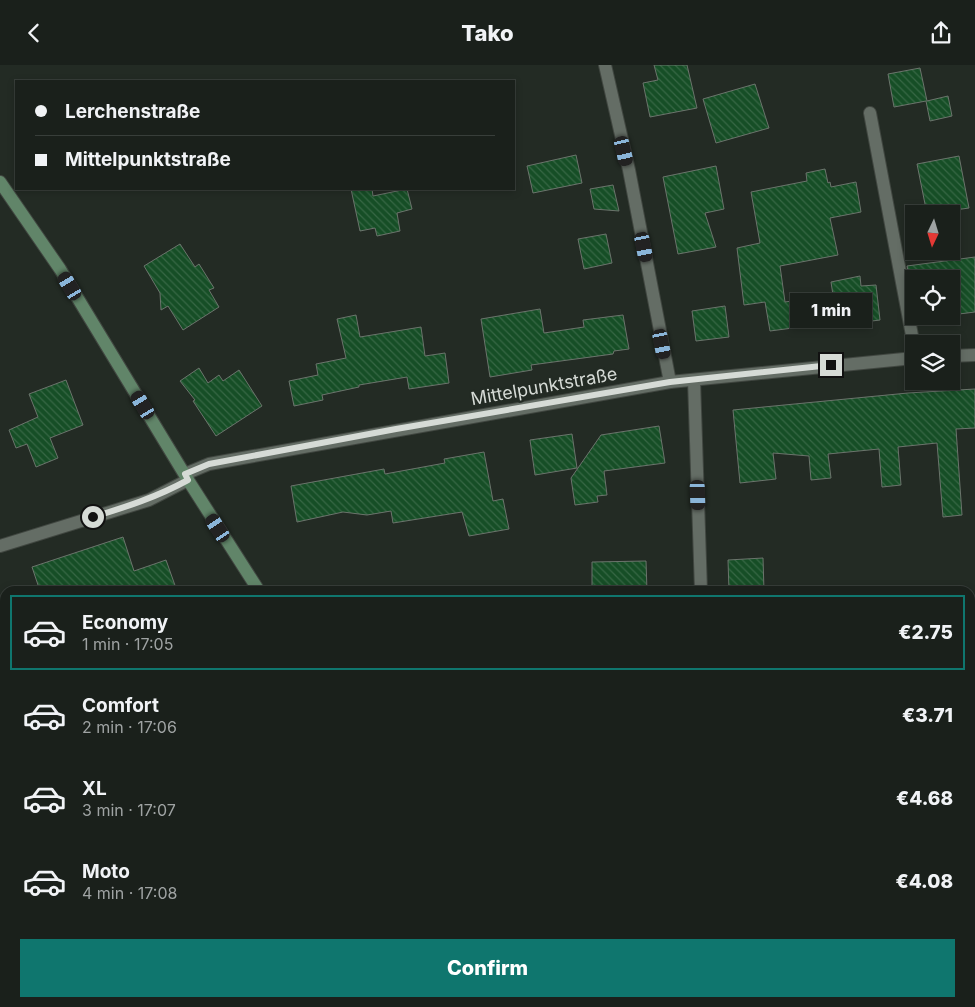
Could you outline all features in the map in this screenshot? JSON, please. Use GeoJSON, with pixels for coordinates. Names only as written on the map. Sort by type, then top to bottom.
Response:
{"type":"FeatureCollection","features":[{"type":"Feature","properties":{"kind":"main road"},"geometry":{"type":"LineString","coordinates":[[0,182],[60,269],[186,477],[256,586]]}},
{"type":"Feature","properties":{"kind":"street"},"geometry":{"type":"LineString","coordinates":[[606,65],[629,170],[670,382]]}},
{"type":"Feature","properties":{"kind":"street"},"geometry":{"type":"LineString","coordinates":[[870,113],[912,335]]}},
{"type":"Feature","properties":{"kind":"street"},"geometry":{"type":"LineString","coordinates":[[960,356],[975,355]]}},
{"type":"Feature","properties":{"kind":"street","name":"Mittelpunktstraße"},"geometry":{"type":"LineString","coordinates":[[0,546],[149,500],[209,464],[396,429],[670,382],[905,359]]}},
{"type":"Feature","properties":{"kind":"street"},"geometry":{"type":"LineString","coordinates":[[694,380],[701,586]]}},
{"type":"Feature","properties":{"kind":"building"},"geometry":{"type":"Polygon","coordinates":[[[654,65],[687,65],[697,108],[650,117],[643,83],[658,80],[654,65]]]}},
{"type":"Feature","properties":{"kind":"building"},"geometry":{"type":"Polygon","coordinates":[[[920,68],[927,101],[948,96],[952,116],[930,121],[926,101],[894,107],[888,74],[920,68]]]}},
{"type":"Feature","properties":{"kind":"building"},"geometry":{"type":"Polygon","coordinates":[[[755,84],[769,128],[716,143],[703,99],[755,84]]]}},
{"type":"Feature","properties":{"kind":"building"},"geometry":{"type":"Polygon","coordinates":[[[576,155],[582,183],[533,193],[527,166],[576,155]]]}},
{"type":"Feature","properties":{"kind":"building"},"geometry":{"type":"Polygon","coordinates":[[[959,156],[969,208],[960,209],[960,205],[925,205],[917,164],[959,156]]]}},
{"type":"Feature","properties":{"kind":"building"},"geometry":{"type":"Polygon","coordinates":[[[716,166],[724,209],[705,213],[716,247],[678,254],[663,177],[716,166]]]}},
{"type":"Feature","properties":{"kind":"building"},"geometry":{"type":"Polygon","coordinates":[[[825,169],[828,183],[830,182],[831,187],[856,182],[861,212],[830,218],[838,255],[780,266],[785,302],[833,295],[831,282],[860,276],[861,286],[876,285],[880,320],[839,325],[838,322],[770,331],[765,302],[744,305],[737,248],[760,243],[751,192],[807,181],[806,173],[825,169]]]}},
{"type":"Feature","properties":{"kind":"building"},"geometry":{"type":"Polygon","coordinates":[[[613,185],[619,211],[594,209],[590,189],[613,185]]]}},
{"type":"Feature","properties":{"kind":"building"},"geometry":{"type":"Polygon","coordinates":[[[351,190],[372,190],[373,196],[407,190],[412,209],[397,213],[400,231],[377,236],[375,228],[360,231],[351,190]]]}},
{"type":"Feature","properties":{"kind":"building"},"geometry":{"type":"Polygon","coordinates":[[[606,234],[612,263],[584,269],[578,239],[606,234]]]}},
{"type":"Feature","properties":{"kind":"building"},"geometry":{"type":"Polygon","coordinates":[[[180,244],[195,267],[199,264],[214,288],[209,290],[219,307],[183,330],[168,306],[161,310],[160,293],[144,266],[180,244]]]}},
{"type":"Feature","properties":{"kind":"building"},"geometry":{"type":"Polygon","coordinates":[[[975,257],[975,312],[960,314],[960,270],[908,270],[907,266],[975,257]]]}},
{"type":"Feature","properties":{"kind":"building"},"geometry":{"type":"Polygon","coordinates":[[[725,306],[729,337],[696,341],[692,311],[725,306]]]}},
{"type":"Feature","properties":{"kind":"building"},"geometry":{"type":"Polygon","coordinates":[[[540,309],[544,333],[584,327],[583,320],[623,315],[629,349],[614,351],[613,354],[531,365],[532,370],[490,377],[481,319],[540,309]]]}},
{"type":"Feature","properties":{"kind":"building"},"geometry":{"type":"Polygon","coordinates":[[[356,315],[360,337],[421,327],[425,356],[445,353],[449,383],[409,389],[407,377],[359,385],[359,387],[322,395],[323,400],[294,406],[289,381],[318,375],[316,364],[346,358],[337,319],[356,315]]]}},
{"type":"Feature","properties":{"kind":"building"},"geometry":{"type":"Polygon","coordinates":[[[199,368],[208,383],[219,375],[223,381],[239,370],[262,406],[216,436],[193,401],[195,400],[180,381],[199,368]]]}},
{"type":"Feature","properties":{"kind":"building"},"geometry":{"type":"Polygon","coordinates":[[[66,380],[83,425],[50,438],[58,458],[36,467],[27,444],[16,448],[9,430],[38,417],[29,394],[66,380]]]}},
{"type":"Feature","properties":{"kind":"building"},"geometry":{"type":"Polygon","coordinates":[[[975,389],[975,428],[956,429],[962,515],[943,517],[937,443],[898,447],[901,485],[882,487],[879,449],[828,454],[831,478],[811,480],[809,456],[773,453],[776,479],[740,483],[733,410],[975,389]]]}},
{"type":"Feature","properties":{"kind":"building"},"geometry":{"type":"Polygon","coordinates":[[[659,426],[665,463],[604,471],[607,495],[597,496],[598,502],[575,505],[571,478],[601,435],[659,426]]]}},
{"type":"Feature","properties":{"kind":"building"},"geometry":{"type":"Polygon","coordinates":[[[572,434],[577,468],[535,475],[530,440],[572,434]]]}},
{"type":"Feature","properties":{"kind":"building"},"geometry":{"type":"Polygon","coordinates":[[[484,452],[493,501],[503,499],[509,529],[469,536],[462,512],[393,523],[391,511],[367,515],[343,512],[297,522],[291,486],[384,469],[385,474],[445,463],[444,459],[484,452]]]}},
{"type":"Feature","properties":{"kind":"building"},"geometry":{"type":"Polygon","coordinates":[[[123,537],[134,571],[166,560],[175,586],[38,586],[32,567],[123,537]]]}},
{"type":"Feature","properties":{"kind":"building"},"geometry":{"type":"Polygon","coordinates":[[[763,558],[764,586],[729,586],[728,560],[763,558]]]}},
{"type":"Feature","properties":{"kind":"building"},"geometry":{"type":"Polygon","coordinates":[[[646,561],[647,586],[592,586],[592,562],[646,561]]]}},
{"type":"Feature","properties":{"kind":"route"},"geometry":{"type":"LineString","coordinates":[[93,517],[149,500],[188,480],[185,474],[209,464],[396,429],[670,382],[831,365]]}}]}
